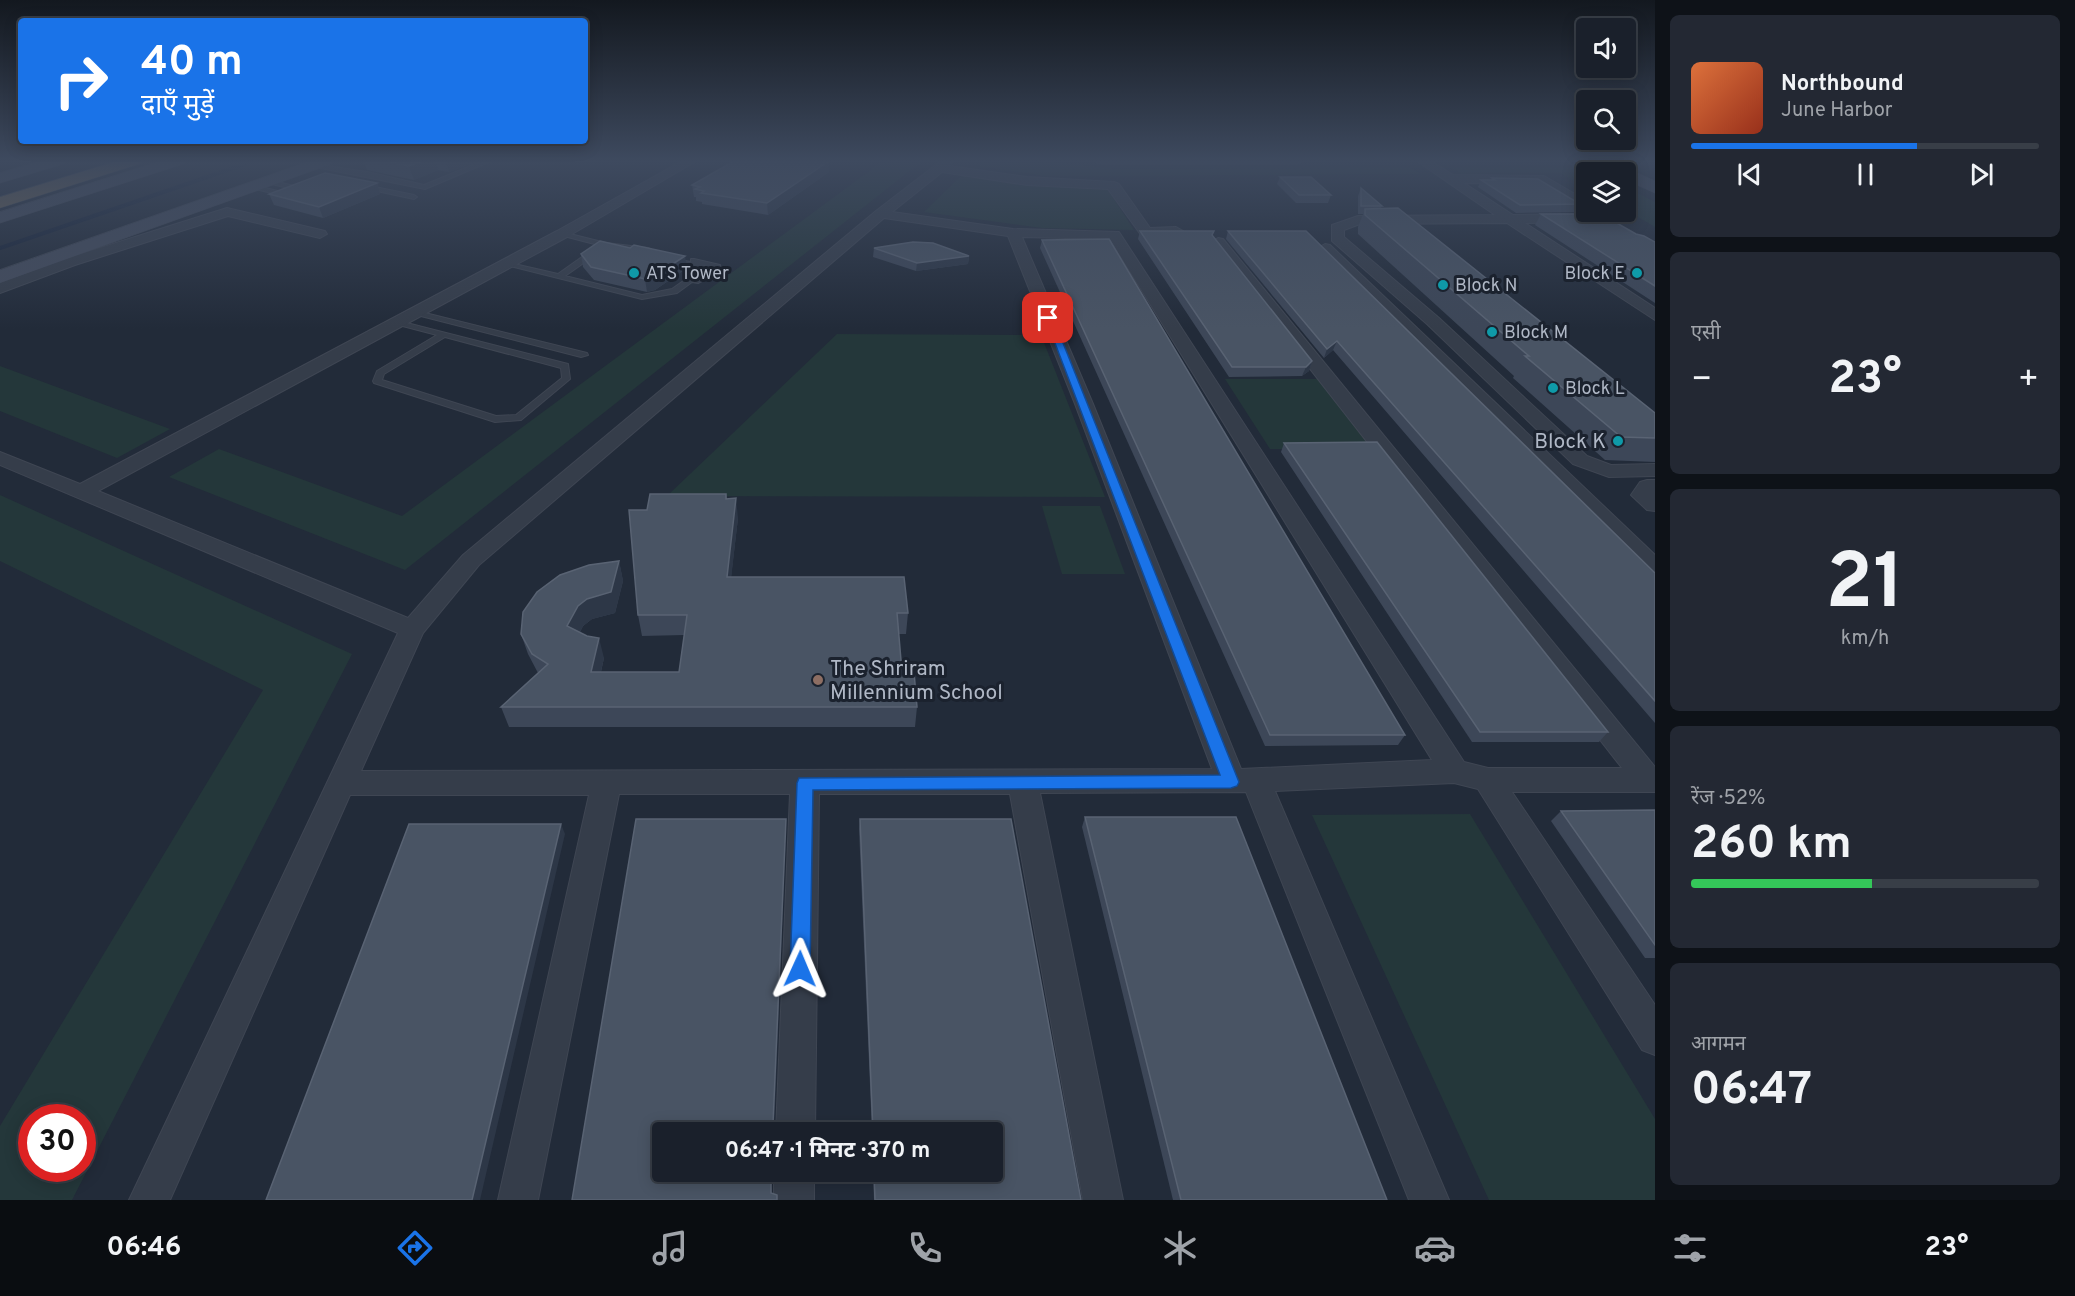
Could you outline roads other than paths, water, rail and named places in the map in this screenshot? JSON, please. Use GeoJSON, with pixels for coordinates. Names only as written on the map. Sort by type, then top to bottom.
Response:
{"type":"FeatureCollection","features":[{"type":"Feature","properties":{"kind":"street"},"geometry":{"type":"LineString","coordinates":[[0,266],[147,217]]}},
{"type":"Feature","properties":{"kind":"street"},"geometry":{"type":"LineString","coordinates":[[0,277],[166,217]]}},
{"type":"Feature","properties":{"kind":"street"},"geometry":{"type":"LineString","coordinates":[[0,288],[70,262],[212,217]]}},
{"type":"Feature","properties":{"kind":"street"},"geometry":{"type":"LineString","coordinates":[[249,217],[320,234]]}},
{"type":"Feature","properties":{"kind":"street"},"geometry":{"type":"LineString","coordinates":[[80,492],[592,217]]}},
{"type":"Feature","properties":{"kind":"street"},"geometry":{"type":"LineString","coordinates":[[148,1200],[412,629],[471,560],[877,217]]}},
{"type":"Feature","properties":{"kind":"street"},"geometry":{"type":"LineString","coordinates":[[902,217],[1013,233],[1114,235],[1454,771]]}},
{"type":"Feature","properties":{"kind":"street"},"geometry":{"type":"LineString","coordinates":[[1136,217],[1146,232],[1187,231]]}},
{"type":"Feature","properties":{"kind":"street"},"geometry":{"type":"LineString","coordinates":[[1507,217],[1655,315]]}},
{"type":"Feature","properties":{"kind":"street"},"geometry":{"type":"LineString","coordinates":[[1328,240],[1337,228],[1358,220],[1576,218]]}},
{"type":"Feature","properties":{"kind":"street"},"geometry":{"type":"LineString","coordinates":[[1395,220],[1413,235]]}},
{"type":"Feature","properties":{"kind":"street"},"geometry":{"type":"LineString","coordinates":[[1013,233],[1244,781],[1429,1200]]}},
{"type":"Feature","properties":{"kind":"street"},"geometry":{"type":"LineString","coordinates":[[1218,235],[1652,780]]}},
{"type":"Feature","properties":{"kind":"street"},"geometry":{"type":"LineString","coordinates":[[1328,240],[1433,321],[1580,460],[1609,471],[1655,470]]}},
{"type":"Feature","properties":{"kind":"street"},"geometry":{"type":"LineString","coordinates":[[1328,240],[1655,568]]}},
{"type":"Feature","properties":{"kind":"street"},"geometry":{"type":"LineString","coordinates":[[0,458],[412,629]]}},
{"type":"Feature","properties":{"kind":"street"},"geometry":{"type":"LineString","coordinates":[[1655,486],[1647,486],[1642,495],[1655,505]]}},
{"type":"Feature","properties":{"kind":"street"},"geometry":{"type":"LineString","coordinates":[[341,783],[1244,781],[1454,771],[1488,780],[1652,780]]}},
{"type":"Feature","properties":{"kind":"street"},"geometry":{"type":"LineString","coordinates":[[1488,780],[1649,1018]]}},
{"type":"Feature","properties":{"kind":"street"},"geometry":{"type":"LineString","coordinates":[[1023,782],[1103,1200]]}},
{"type":"Feature","properties":{"kind":"street"},"geometry":{"type":"LineString","coordinates":[[795,1122],[805,783]]}},
{"type":"Feature","properties":{"kind":"street"},"geometry":{"type":"LineString","coordinates":[[518,1200],[606,784]]}},
{"type":"Feature","properties":{"kind":"street"},"geometry":{"type":"LineString","coordinates":[[794,1182],[794,1200]]}},
{"type":"Feature","properties":{"kind":"lane"},"geometry":{"type":"LineString","coordinates":[[562,234],[606,244],[630,246],[717,267],[717,271],[703,279],[685,282]]}},
{"type":"Feature","properties":{"kind":"lane"},"geometry":{"type":"LineString","coordinates":[[560,276],[606,244]]}},
{"type":"Feature","properties":{"kind":"lane"},"geometry":{"type":"LineString","coordinates":[[623,251],[656,257]]}},
{"type":"Feature","properties":{"kind":"lane"},"geometry":{"type":"LineString","coordinates":[[506,264],[642,297],[674,291],[702,272],[702,267],[666,259]]}},
{"type":"Feature","properties":{"kind":"lane"},"geometry":{"type":"LineString","coordinates":[[416,312],[584,355]]}},
{"type":"Feature","properties":{"kind":"lane"},"geometry":{"type":"LineString","coordinates":[[398,322],[444,334],[565,366],[566,379],[518,418],[495,419],[377,381],[380,373],[444,334]]}},
{"type":"Feature","properties":{"kind":"waterway"},"geometry":{"type":"LineString","coordinates":[[0,248],[91,217]]}},
{"type":"Feature","properties":{"kind":"place","name":"ATS Tower"},"geometry":{"type":"Point","coordinates":[634,273]}},
{"type":"Feature","properties":{"kind":"place","name":"Block E"},"geometry":{"type":"Point","coordinates":[1637,273]}},
{"type":"Feature","properties":{"kind":"place","name":"Block N"},"geometry":{"type":"Point","coordinates":[1443,285]}},
{"type":"Feature","properties":{"kind":"place","name":"Block M"},"geometry":{"type":"Point","coordinates":[1492,332]}},
{"type":"Feature","properties":{"kind":"place","name":"Block L"},"geometry":{"type":"Point","coordinates":[1553,388]}},
{"type":"Feature","properties":{"kind":"place","name":"Block K"},"geometry":{"type":"Point","coordinates":[1618,441]}},
{"type":"Feature","properties":{"kind":"place","name":"The Shriram Millennium School"},"geometry":{"type":"Point","coordinates":[818,680]}}]}
